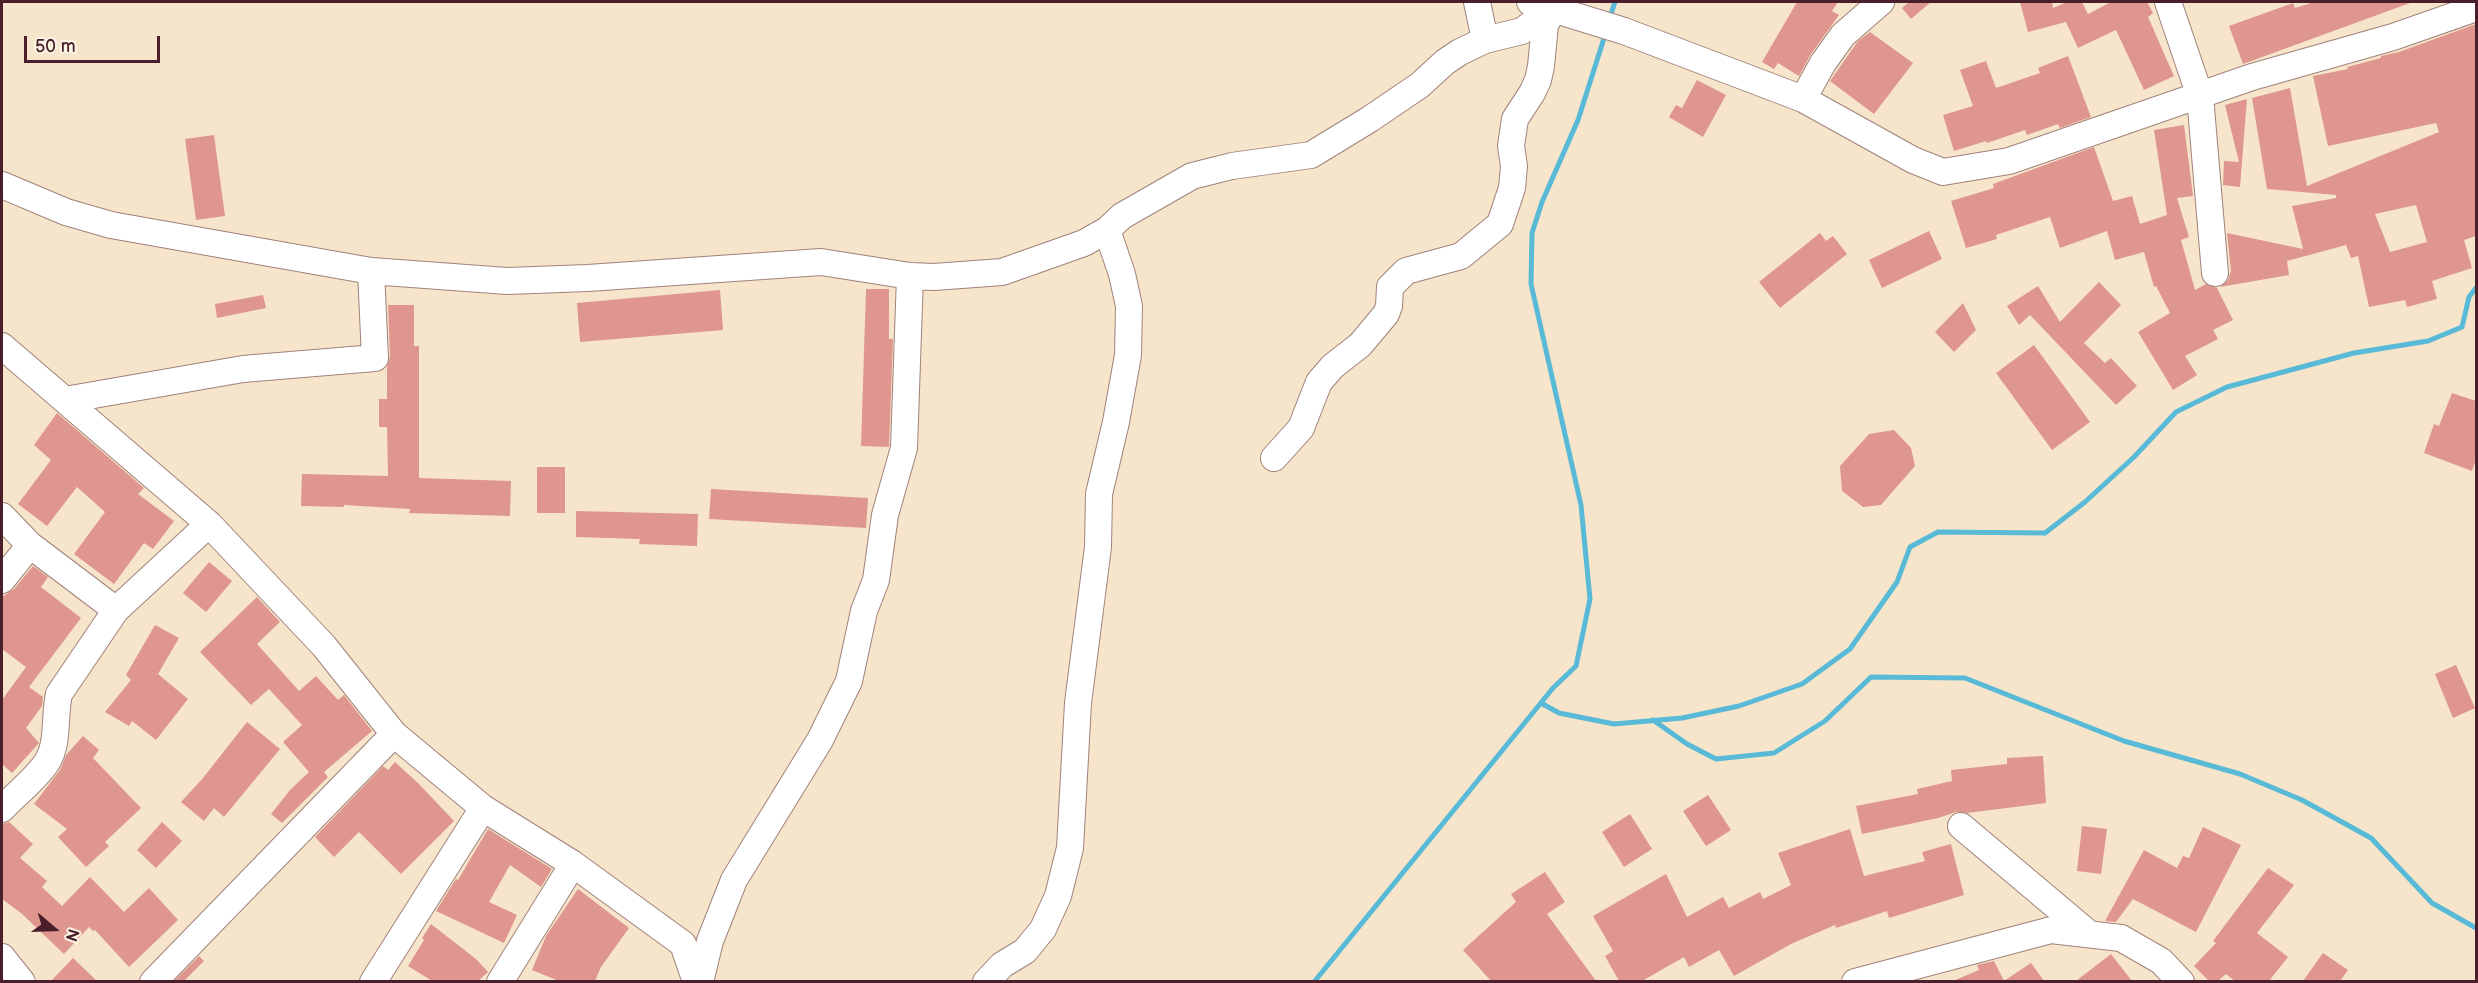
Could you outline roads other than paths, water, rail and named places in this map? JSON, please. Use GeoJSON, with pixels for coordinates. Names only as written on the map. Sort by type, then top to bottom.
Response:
{"type":"FeatureCollection","features":[{"type":"Feature","properties":{"kind":"street"},"geometry":{"type":"LineString","coordinates":[[1477,2],[1485,40]]}},
{"type":"Feature","properties":{"kind":"street"},"geometry":{"type":"LineString","coordinates":[[1803,99],[1822,63],[1843,36],[1881,2]]}},
{"type":"Feature","properties":{"kind":"street"},"geometry":{"type":"LineString","coordinates":[[2168,2],[2200,96],[2215,273]]}},
{"type":"Feature","properties":{"kind":"street"},"geometry":{"type":"LineString","coordinates":[[2,185],[66,212],[111,225],[371,271],[507,281],[588,278],[821,262],[910,276],[963,276],[1002,272],[1064,252],[1107,230],[1122,216],[1192,176],[1232,166],[1311,155],[1404,96],[1452,57],[1485,40],[1522,31],[1540,17],[1541,5]]}},
{"type":"Feature","properties":{"kind":"street"},"geometry":{"type":"LineString","coordinates":[[1541,5],[1624,31],[1803,99],[1913,160],[1943,172],[2009,161],[2252,77],[2393,37],[2476,8]]}},
{"type":"Feature","properties":{"kind":"street"},"geometry":{"type":"LineString","coordinates":[[1274,458],[1281,453],[1301,428],[1319,382],[1333,366],[1360,345],[1386,314],[1390,287],[1406,271],[1461,256],[1500,224],[1512,188],[1514,166],[1511,146],[1515,119],[1532,93],[1541,66],[1545,25],[1541,5]]}},
{"type":"Feature","properties":{"kind":"street"},"geometry":{"type":"LineString","coordinates":[[986,981],[1002,965],[1026,951],[1043,928],[1058,896],[1070,848],[1078,703],[1098,547],[1099,494],[1116,422],[1128,355],[1129,306],[1122,274],[1107,230]]}},
{"type":"Feature","properties":{"kind":"street"},"geometry":{"type":"LineString","coordinates":[[65,400],[243,369],[375,358],[371,271]]}},
{"type":"Feature","properties":{"kind":"street"},"geometry":{"type":"LineString","coordinates":[[698,981],[710,941],[734,880],[820,740],[849,681],[864,611],[876,580],[885,514],[904,448],[910,276]]}},
{"type":"Feature","properties":{"kind":"street"},"geometry":{"type":"LineString","coordinates":[[2,346],[209,524],[324,646],[394,734],[483,808],[573,864],[683,944],[698,981]]}},
{"type":"Feature","properties":{"kind":"street"},"geometry":{"type":"LineString","coordinates":[[2,516],[30,545],[116,610]]}},
{"type":"Feature","properties":{"kind":"street"},"geometry":{"type":"LineString","coordinates":[[3,805],[48,761],[55,735],[55,710],[59,694],[116,610],[209,524]]}},
{"type":"Feature","properties":{"kind":"street"},"geometry":{"type":"LineString","coordinates":[[2,580],[30,545]]}},
{"type":"Feature","properties":{"kind":"street"},"geometry":{"type":"LineString","coordinates":[[153,981],[394,734]]}},
{"type":"Feature","properties":{"kind":"street"},"geometry":{"type":"LineString","coordinates":[[373,981],[483,808]]}},
{"type":"Feature","properties":{"kind":"street"},"geometry":{"type":"LineString","coordinates":[[1960,826],[2088,933]]}},
{"type":"Feature","properties":{"kind":"street"},"geometry":{"type":"LineString","coordinates":[[500,981],[573,864]]}},
{"type":"Feature","properties":{"kind":"street"},"geometry":{"type":"LineString","coordinates":[[1855,981],[2050,930],[2088,933],[2121,939],[2161,961],[2181,981]]}},
{"type":"Feature","properties":{"kind":"street"},"geometry":{"type":"LineString","coordinates":[[2,957],[22,981]]}},
{"type":"Feature","properties":{"kind":"waterway"},"geometry":{"type":"LineString","coordinates":[[1609,20],[1615,2]]}},
{"type":"Feature","properties":{"kind":"waterway"},"geometry":{"type":"LineString","coordinates":[[1314,982],[1553,688],[1576,666],[1590,599],[1581,505],[1531,284],[1532,233],[1542,202],[1578,120],[1606,32]]}},
{"type":"Feature","properties":{"kind":"waterway"},"geometry":{"type":"LineString","coordinates":[[1541,703],[1559,713],[1614,724],[1682,718],[1739,706],[1802,684],[1850,649],[1897,582],[1910,547],[1938,532],[2045,533],[2085,502],[2134,457],[2176,412],[2227,387],[2354,353],[2428,341],[2462,327],[2469,297],[2476,288]]}},
{"type":"Feature","properties":{"kind":"waterway"},"geometry":{"type":"LineString","coordinates":[[1653,720],[1687,744],[1716,759],[1774,753],[1825,721],[1871,677],[1965,678],[2124,741],[2240,774],[2302,800],[2371,838],[2432,903],[2476,928]]}}]}
